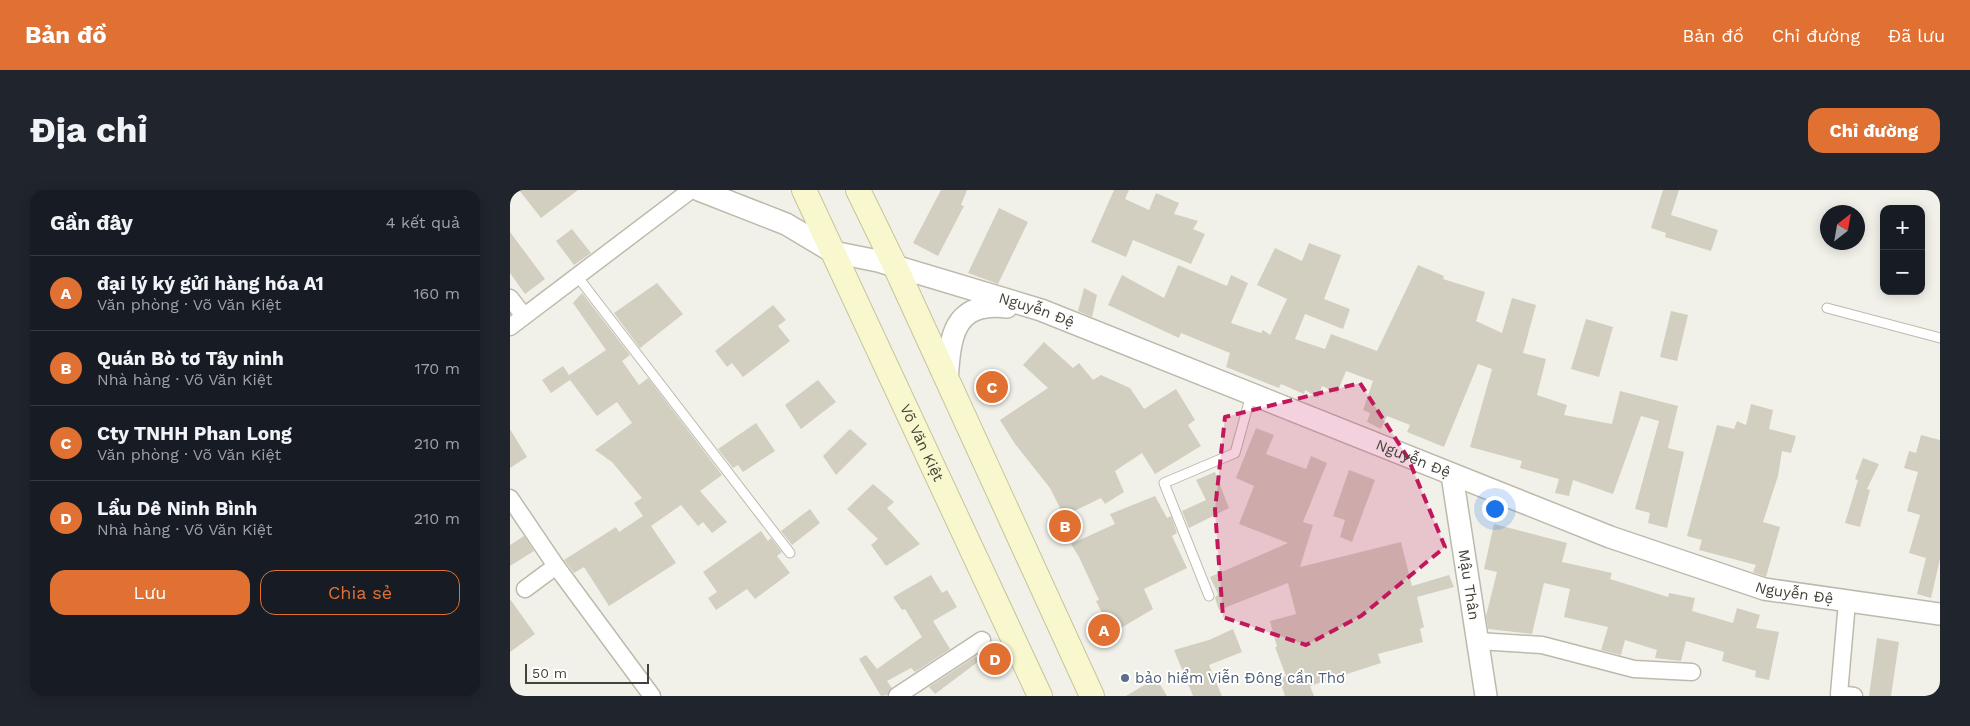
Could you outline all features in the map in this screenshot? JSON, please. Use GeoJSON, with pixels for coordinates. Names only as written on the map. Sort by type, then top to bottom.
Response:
{"type":"FeatureCollection","features":[{"type":"Feature","properties":{"kind":"main road","name":"Võ Văn Kiệt"},"geometry":{"type":"LineString","coordinates":[[804,190],[1040,696]]}},
{"type":"Feature","properties":{"kind":"main road"},"geometry":{"type":"LineString","coordinates":[[858,190],[896,268],[1092,696]]}},
{"type":"Feature","properties":{"kind":"street"},"geometry":{"type":"LineString","coordinates":[[510,327],[691,190]]}},
{"type":"Feature","properties":{"kind":"street","name":"Nguyễn Đệ"},"geometry":{"type":"LineString","coordinates":[[699,190],[786,224],[833,252],[878,261],[896,268],[1041,310],[1610,538],[1764,589],[1940,614]]}},
{"type":"Feature","properties":{"kind":"street"},"geometry":{"type":"LineString","coordinates":[[510,298],[524,316]]}},
{"type":"Feature","properties":{"kind":"street"},"geometry":{"type":"LineString","coordinates":[[947,381],[949,346],[959,320],[974,308],[996,305],[1041,310]]}},
{"type":"Feature","properties":{"kind":"street","name":"Mậu Thân"},"geometry":{"type":"LineString","coordinates":[[1452,475],[1486,696]]}},
{"type":"Feature","properties":{"kind":"street"},"geometry":{"type":"LineString","coordinates":[[512,504],[652,696]]}},
{"type":"Feature","properties":{"kind":"street"},"geometry":{"type":"LineString","coordinates":[[525,589],[556,566]]}},
{"type":"Feature","properties":{"kind":"street"},"geometry":{"type":"LineString","coordinates":[[1842,695],[1847,602]]}},
{"type":"Feature","properties":{"kind":"street"},"geometry":{"type":"LineString","coordinates":[[897,696],[982,640]]}},
{"type":"Feature","properties":{"kind":"street"},"geometry":{"type":"LineString","coordinates":[[1478,641],[1542,645],[1634,669],[1692,672]]}},
{"type":"Feature","properties":{"kind":"lane"},"geometry":{"type":"LineString","coordinates":[[577,276],[790,553]]}},
{"type":"Feature","properties":{"kind":"lane"},"geometry":{"type":"LineString","coordinates":[[1828,308],[1940,338]]}},
{"type":"Feature","properties":{"kind":"lane"},"geometry":{"type":"LineString","coordinates":[[1209,596],[1164,483],[1235,453],[1251,394]]}},
{"type":"Feature","properties":{"kind":"highlighted area"},"geometry":{"type":"Polygon","coordinates":[[[1360,383],[1408,458],[1445,547],[1361,616],[1306,645],[1223,617],[1215,510],[1225,417],[1360,383]]]}},
{"type":"Feature","properties":{"kind":"building"},"geometry":{"type":"Polygon","coordinates":[[[519,190],[578,190],[541,218],[519,190]]]}},
{"type":"Feature","properties":{"kind":"building"},"geometry":{"type":"Polygon","coordinates":[[[941,190],[967,190],[961,205],[964,206],[938,256],[913,243],[941,190]]]}},
{"type":"Feature","properties":{"kind":"building"},"geometry":{"type":"Polygon","coordinates":[[[1114,190],[1129,190],[1125,199],[1149,210],[1156,193],[1179,203],[1174,214],[1198,221],[1193,229],[1205,234],[1191,264],[1133,240],[1126,257],[1091,242],[1114,190]]]}},
{"type":"Feature","properties":{"kind":"building"},"geometry":{"type":"Polygon","coordinates":[[[1663,190],[1679,190],[1671,215],[1718,230],[1711,251],[1665,237],[1666,233],[1651,228],[1663,190]]]}},
{"type":"Feature","properties":{"kind":"building"},"geometry":{"type":"Polygon","coordinates":[[[999,208],[1028,222],[998,284],[968,273],[999,208]]]}},
{"type":"Feature","properties":{"kind":"building"},"geometry":{"type":"Polygon","coordinates":[[[572,229],[591,253],[574,265],[556,241],[572,229]]]}},
{"type":"Feature","properties":{"kind":"building"},"geometry":{"type":"Polygon","coordinates":[[[510,232],[545,279],[525,294],[510,273],[510,232]]]}},
{"type":"Feature","properties":{"kind":"building"},"geometry":{"type":"Polygon","coordinates":[[[1309,243],[1341,255],[1324,299],[1350,309],[1343,329],[1305,314],[1295,339],[1325,349],[1331,334],[1377,351],[1418,265],[1444,276],[1443,279],[1485,292],[1476,321],[1502,333],[1512,298],[1536,305],[1523,353],[1546,359],[1537,395],[1567,405],[1564,415],[1612,424],[1620,391],[1678,406],[1668,448],[1684,452],[1667,528],[1648,523],[1650,513],[1635,509],[1659,421],[1641,416],[1613,494],[1573,480],[1569,496],[1555,493],[1559,479],[1520,468],[1522,461],[1470,447],[1492,369],[1478,364],[1444,447],[1407,432],[1410,425],[1387,416],[1381,429],[1367,422],[1370,413],[1363,410],[1373,381],[1346,371],[1337,393],[1322,386],[1318,398],[1305,390],[1304,394],[1281,384],[1279,388],[1226,367],[1230,353],[1181,333],[1179,338],[1108,305],[1122,275],[1164,298],[1178,265],[1227,286],[1231,275],[1248,283],[1231,323],[1261,333],[1263,330],[1270,335],[1287,299],[1257,285],[1275,248],[1302,261],[1309,243]]]}},
{"type":"Feature","properties":{"kind":"building"},"geometry":{"type":"Polygon","coordinates":[[[657,283],[683,314],[640,348],[614,313],[657,283]]]}},
{"type":"Feature","properties":{"kind":"building"},"geometry":{"type":"Polygon","coordinates":[[[1084,288],[1097,295],[1092,317],[1078,311],[1084,288]]]}},
{"type":"Feature","properties":{"kind":"building"},"geometry":{"type":"Polygon","coordinates":[[[582,293],[630,355],[622,361],[639,385],[648,378],[722,475],[700,491],[727,522],[712,533],[703,522],[698,526],[681,505],[651,526],[676,563],[609,606],[584,567],[574,573],[564,560],[616,527],[619,532],[643,516],[634,503],[642,498],[612,462],[595,450],[632,423],[617,402],[597,416],[570,380],[551,393],[542,380],[563,366],[569,375],[606,350],[573,303],[582,293]]]}},
{"type":"Feature","properties":{"kind":"building"},"geometry":{"type":"Polygon","coordinates":[[[773,305],[786,320],[778,326],[790,341],[743,377],[732,363],[727,367],[715,351],[773,305]]]}},
{"type":"Feature","properties":{"kind":"building"},"geometry":{"type":"Polygon","coordinates":[[[1671,311],[1688,315],[1677,361],[1660,357],[1671,311]]]}},
{"type":"Feature","properties":{"kind":"building"},"geometry":{"type":"Polygon","coordinates":[[[1586,319],[1613,327],[1599,377],[1571,369],[1586,319]]]}},
{"type":"Feature","properties":{"kind":"building"},"geometry":{"type":"Polygon","coordinates":[[[1044,342],[1073,368],[1079,363],[1093,380],[1101,375],[1130,388],[1144,409],[1176,389],[1195,420],[1188,425],[1201,446],[1155,474],[1142,453],[1115,471],[1124,492],[1105,504],[1101,498],[1064,516],[1050,488],[1015,444],[1000,420],[1048,388],[1023,365],[1044,342]]]}},
{"type":"Feature","properties":{"kind":"building"},"geometry":{"type":"Polygon","coordinates":[[[818,380],[836,402],[801,429],[785,405],[818,380]]]}},
{"type":"Feature","properties":{"kind":"building"},"geometry":{"type":"Polygon","coordinates":[[[1751,404],[1773,410],[1769,429],[1796,436],[1791,453],[1782,451],[1778,476],[1763,522],[1780,527],[1766,577],[1753,572],[1756,565],[1699,550],[1702,540],[1687,536],[1717,425],[1734,429],[1737,421],[1746,425],[1751,404]]]}},
{"type":"Feature","properties":{"kind":"building"},"geometry":{"type":"Polygon","coordinates":[[[756,423],[775,451],[743,472],[738,465],[733,468],[718,449],[756,423]]]}},
{"type":"Feature","properties":{"kind":"building"},"geometry":{"type":"Polygon","coordinates":[[[1256,428],[1274,435],[1266,454],[1306,469],[1311,456],[1327,463],[1303,522],[1313,525],[1300,567],[1401,542],[1412,586],[1449,575],[1454,587],[1417,597],[1424,627],[1420,629],[1423,642],[1378,654],[1381,663],[1310,686],[1314,696],[1285,696],[1279,678],[1286,676],[1275,647],[1277,647],[1270,621],[1296,614],[1288,583],[1219,610],[1215,598],[1218,594],[1210,577],[1288,543],[1239,524],[1254,486],[1236,478],[1256,428]]]}},
{"type":"Feature","properties":{"kind":"building"},"geometry":{"type":"Polygon","coordinates":[[[510,429],[527,457],[510,468],[510,429]]]}},
{"type":"Feature","properties":{"kind":"building"},"geometry":{"type":"Polygon","coordinates":[[[850,429],[867,444],[836,475],[823,456],[850,429]]]}},
{"type":"Feature","properties":{"kind":"building"},"geometry":{"type":"Polygon","coordinates":[[[1921,435],[1940,440],[1940,559],[1931,598],[1917,594],[1926,558],[1909,553],[1920,515],[1907,511],[1918,472],[1904,468],[1909,451],[1916,453],[1921,435]]]}},
{"type":"Feature","properties":{"kind":"building"},"geometry":{"type":"Polygon","coordinates":[[[1863,458],[1879,464],[1867,489],[1870,490],[1860,527],[1845,523],[1858,480],[1855,479],[1863,458]]]}},
{"type":"Feature","properties":{"kind":"building"},"geometry":{"type":"Polygon","coordinates":[[[1349,470],[1375,480],[1352,542],[1340,537],[1345,520],[1333,516],[1349,470]]]}},
{"type":"Feature","properties":{"kind":"building"},"geometry":{"type":"Polygon","coordinates":[[[1215,472],[1229,508],[1189,528],[1182,511],[1206,500],[1196,480],[1215,472]]]}},
{"type":"Feature","properties":{"kind":"building"},"geometry":{"type":"Polygon","coordinates":[[[873,484],[894,502],[887,508],[920,544],[886,566],[871,545],[878,539],[847,509],[873,484]]]}},
{"type":"Feature","properties":{"kind":"building"},"geometry":{"type":"Polygon","coordinates":[[[1155,496],[1167,518],[1171,516],[1177,533],[1172,536],[1187,568],[1144,589],[1153,609],[1116,631],[1108,615],[1104,617],[1096,601],[1099,600],[1071,544],[1115,524],[1110,514],[1155,496]]]}},
{"type":"Feature","properties":{"kind":"building"},"geometry":{"type":"Polygon","coordinates":[[[810,509],[820,523],[792,545],[781,531],[810,509]]]}},
{"type":"Feature","properties":{"kind":"building"},"geometry":{"type":"Polygon","coordinates":[[[1494,524],[1567,543],[1562,562],[1612,573],[1610,579],[1668,597],[1669,593],[1695,598],[1692,611],[1733,623],[1737,608],[1760,615],[1756,628],[1779,632],[1769,680],[1755,677],[1756,671],[1722,661],[1724,652],[1686,641],[1681,661],[1655,658],[1657,650],[1625,640],[1621,655],[1601,650],[1608,627],[1564,617],[1570,589],[1544,583],[1532,634],[1488,629],[1486,616],[1497,572],[1484,569],[1494,524]]]}},
{"type":"Feature","properties":{"kind":"building"},"geometry":{"type":"Polygon","coordinates":[[[761,531],[768,541],[771,538],[782,552],[777,556],[790,573],[755,599],[747,589],[716,610],[708,598],[717,592],[703,572],[761,531]]]}},
{"type":"Feature","properties":{"kind":"building"},"geometry":{"type":"Polygon","coordinates":[[[524,536],[534,551],[510,566],[510,545],[524,536]]]}},
{"type":"Feature","properties":{"kind":"building"},"geometry":{"type":"Polygon","coordinates":[[[931,575],[942,593],[947,590],[957,607],[933,621],[950,649],[915,672],[911,668],[887,681],[892,688],[887,695],[881,696],[859,659],[866,655],[877,669],[922,637],[905,609],[902,610],[893,597],[931,575]]]}},
{"type":"Feature","properties":{"kind":"building"},"geometry":{"type":"Polygon","coordinates":[[[510,599],[535,634],[510,652],[510,599]]]}},
{"type":"Feature","properties":{"kind":"building"},"geometry":{"type":"Polygon","coordinates":[[[1233,629],[1242,652],[1209,665],[1222,696],[1193,696],[1174,650],[1209,640],[1233,629]]]}},
{"type":"Feature","properties":{"kind":"building"},"geometry":{"type":"Polygon","coordinates":[[[1877,638],[1899,642],[1891,696],[1869,696],[1877,638]]]}},
{"type":"Feature","properties":{"kind":"building"},"geometry":{"type":"Polygon","coordinates":[[[976,656],[979,661],[935,694],[929,687],[976,656]]]}},
{"type":"Feature","properties":{"kind":"building"},"geometry":{"type":"Polygon","coordinates":[[[1156,678],[1167,696],[1126,696],[1156,678]]]}},
{"type":"Feature","properties":{"kind":"place","name":"Cty TNHH Phan Long"},"geometry":{"type":"Point","coordinates":[992,387]}},
{"type":"Feature","properties":{"kind":"place","name":"Quán Bò tơ Tây ninh"},"geometry":{"type":"Point","coordinates":[1065,526]}},
{"type":"Feature","properties":{"kind":"place","name":"đại lý ký gửi hàng hóa A1"},"geometry":{"type":"Point","coordinates":[1104,630]}},
{"type":"Feature","properties":{"kind":"place","name":"Lẩu Dê Ninh Bình"},"geometry":{"type":"Point","coordinates":[995,659]}},
{"type":"Feature","properties":{"kind":"place","name":"bảo hiểm Viễn Đông cần Thơ"},"geometry":{"type":"Point","coordinates":[1125,678]}}]}
